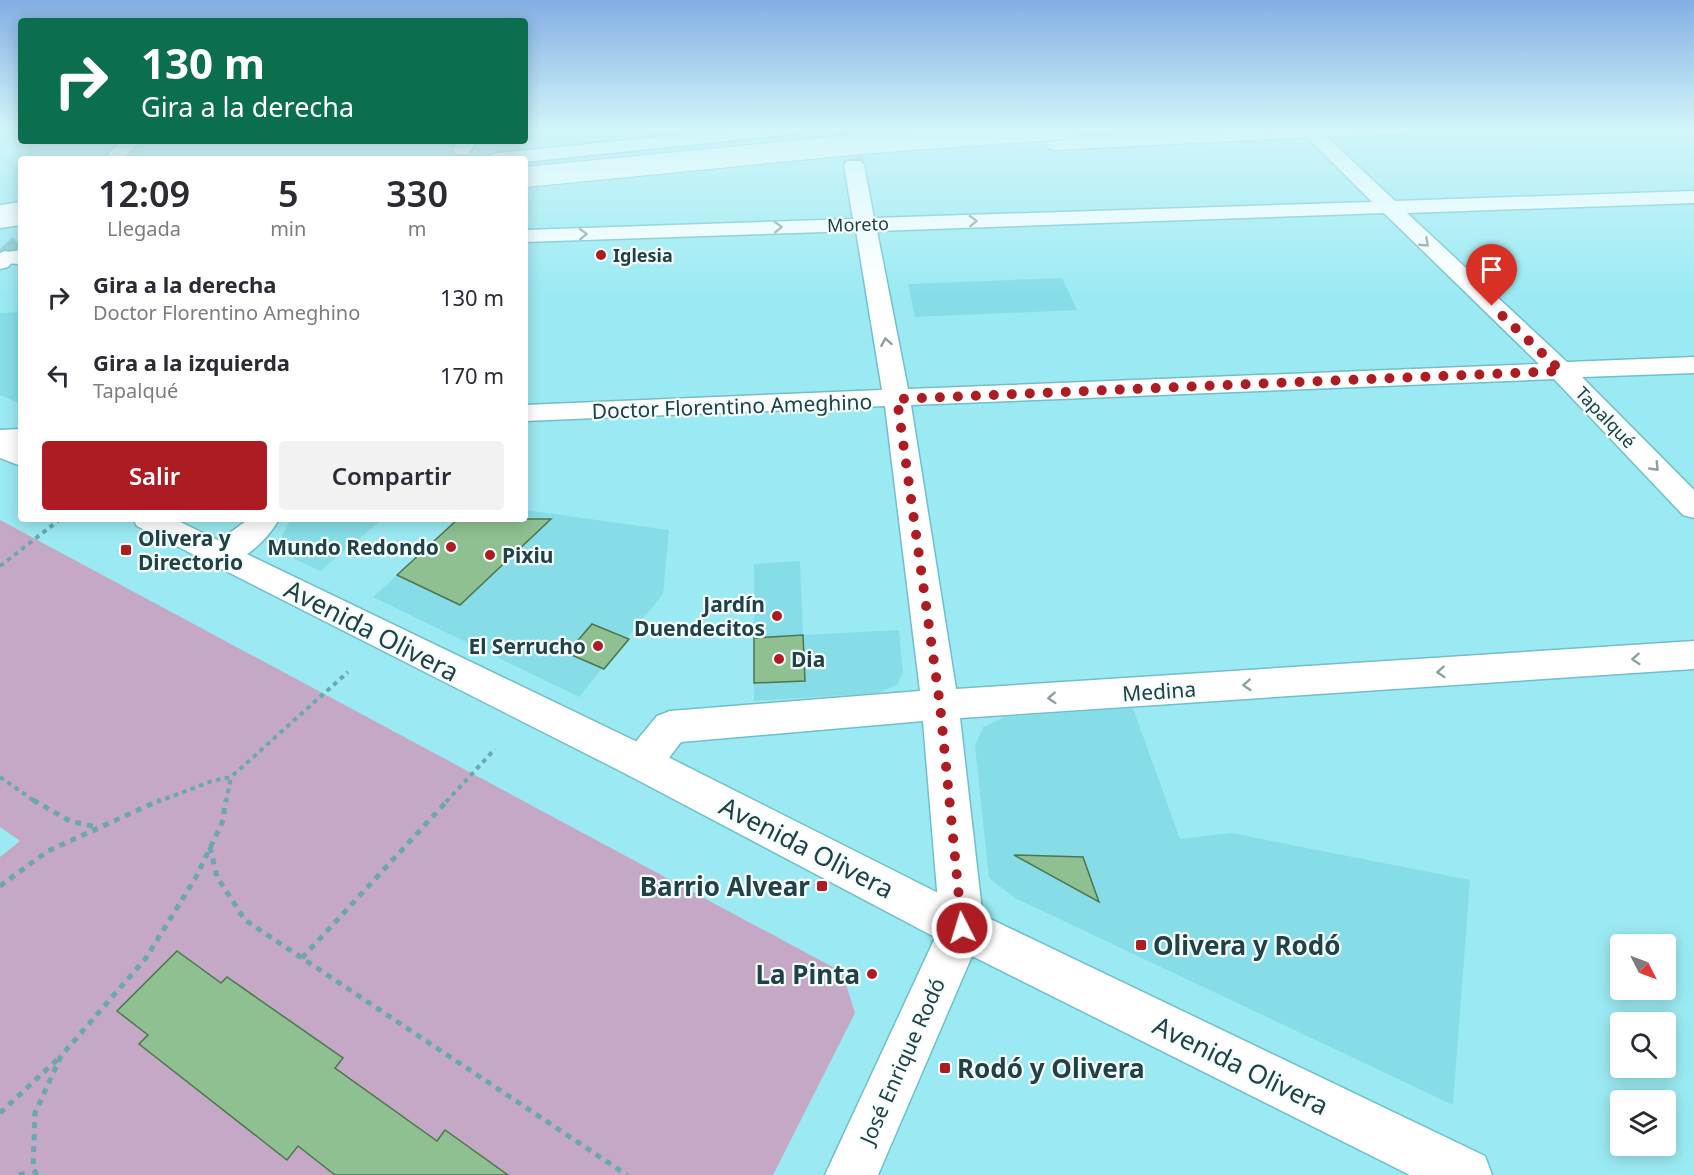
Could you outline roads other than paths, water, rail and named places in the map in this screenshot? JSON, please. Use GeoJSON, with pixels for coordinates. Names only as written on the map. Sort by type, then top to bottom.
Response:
{"type":"FeatureCollection","features":[{"type":"Feature","properties":{"kind":"main road"},"geometry":{"type":"LineString","coordinates":[[528,189],[577,184]]}},
{"type":"Feature","properties":{"kind":"main road","name":"José Enrique Rodó"},"geometry":{"type":"LineString","coordinates":[[851,1175],[962,928],[940,705],[897,399],[857,184]]}},
{"type":"Feature","properties":{"kind":"main road","name":"Tapalqué"},"geometry":{"type":"LineString","coordinates":[[1364,184],[1561,371],[1694,508]]}},
{"type":"Feature","properties":{"kind":"main road","name":"Moreto"},"geometry":{"type":"LineString","coordinates":[[528,236],[1694,197]]}},
{"type":"Feature","properties":{"kind":"main road"},"geometry":{"type":"LineString","coordinates":[[0,212],[18,209]]}},
{"type":"Feature","properties":{"kind":"main road"},"geometry":{"type":"LineString","coordinates":[[0,222],[18,219]]}},
{"type":"Feature","properties":{"kind":"main road"},"geometry":{"type":"LineString","coordinates":[[6,255],[18,244]]}},
{"type":"Feature","properties":{"kind":"main road","name":"Doctor Florentino Ameghino"},"geometry":{"type":"LineString","coordinates":[[528,413],[1694,365]]}},
{"type":"Feature","properties":{"kind":"main road"},"geometry":{"type":"LineString","coordinates":[[0,439],[18,438]]}},
{"type":"Feature","properties":{"kind":"main road"},"geometry":{"type":"LineString","coordinates":[[0,447],[18,456]]}},
{"type":"Feature","properties":{"kind":"main road","name":"Avenida Olivera"},"geometry":{"type":"LineString","coordinates":[[154,522],[642,763],[962,928],[1466,1175]]}},
{"type":"Feature","properties":{"kind":"main road"},"geometry":{"type":"LineString","coordinates":[[221,555],[259,528],[262,522]]}},
{"type":"Feature","properties":{"kind":"main road","name":"Medina"},"geometry":{"type":"LineString","coordinates":[[642,763],[670,727],[940,705],[1694,655]]}},
{"type":"Feature","properties":{"kind":"tunnel"},"geometry":{"type":"LineString","coordinates":[[5,258],[18,246]]}},
{"type":"Feature","properties":{"kind":"place","name":"Iglesia"},"geometry":{"type":"Point","coordinates":[601,255]}},
{"type":"Feature","properties":{"kind":"place","name":"Mundo Redondo"},"geometry":{"type":"Point","coordinates":[451,547]}},
{"type":"Feature","properties":{"kind":"place","name":"Olivera y Directorio"},"geometry":{"type":"Point","coordinates":[126,550]}},
{"type":"Feature","properties":{"kind":"place","name":"Pixiu"},"geometry":{"type":"Point","coordinates":[490,555]}},
{"type":"Feature","properties":{"kind":"place","name":"Jardín Duendecitos"},"geometry":{"type":"Point","coordinates":[777,616]}},
{"type":"Feature","properties":{"kind":"place","name":"El Serrucho"},"geometry":{"type":"Point","coordinates":[598,646]}},
{"type":"Feature","properties":{"kind":"place","name":"Dia"},"geometry":{"type":"Point","coordinates":[779,659]}},
{"type":"Feature","properties":{"kind":"place","name":"Barrio Alvear"},"geometry":{"type":"Point","coordinates":[822,886]}},
{"type":"Feature","properties":{"kind":"place","name":"Olivera y Rodó"},"geometry":{"type":"Point","coordinates":[1141,945]}},
{"type":"Feature","properties":{"kind":"place","name":"La Pinta"},"geometry":{"type":"Point","coordinates":[872,974]}},
{"type":"Feature","properties":{"kind":"place","name":"Rodó y Olivera"},"geometry":{"type":"Point","coordinates":[945,1068]}}]}
